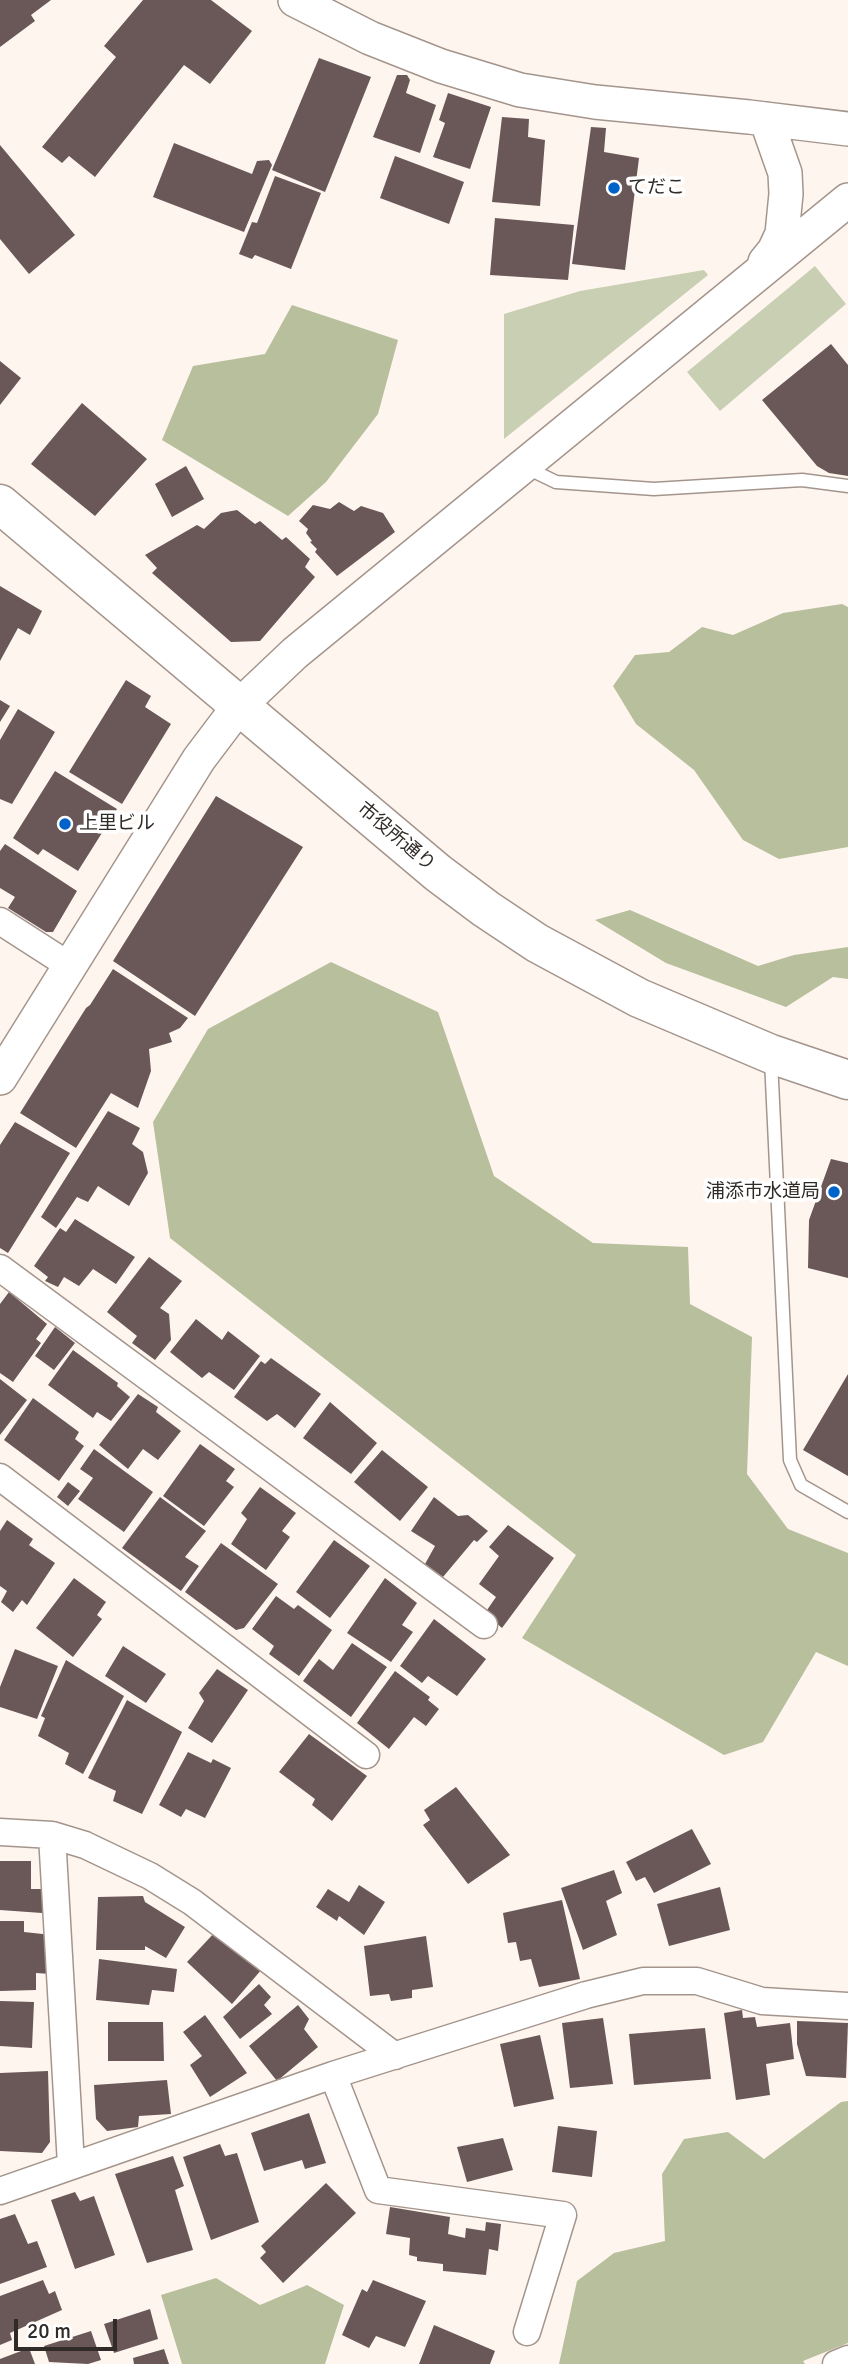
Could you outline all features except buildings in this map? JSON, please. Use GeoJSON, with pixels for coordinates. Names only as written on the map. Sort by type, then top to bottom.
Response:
{"type":"FeatureCollection","features":[{"type":"Feature","properties":{"kind":"main road","name":"市役所通り"},"geometry":{"type":"LineString","coordinates":[[0,504],[438,873],[486,909],[537,943],[639,998],[771,1054],[848,1080]]}},
{"type":"Feature","properties":{"kind":"street"},"geometry":{"type":"LineString","coordinates":[[295,0],[382,43],[441,66],[520,90],[595,102],[848,129]]}},
{"type":"Feature","properties":{"kind":"street"},"geometry":{"type":"LineString","coordinates":[[743,288],[774,251],[782,234],[786,212],[785,173],[766,119]]}},
{"type":"Feature","properties":{"kind":"street"},"geometry":{"type":"LineString","coordinates":[[0,1079],[199,759],[239,706],[295,653],[848,200]]}},
{"type":"Feature","properties":{"kind":"street"},"geometry":{"type":"LineString","coordinates":[[0,921],[70,965]]}},
{"type":"Feature","properties":{"kind":"street"},"geometry":{"type":"LineString","coordinates":[[0,1269],[484,1625]]}},
{"type":"Feature","properties":{"kind":"street"},"geometry":{"type":"LineString","coordinates":[[0,1477],[366,1755]]}},
{"type":"Feature","properties":{"kind":"street"},"geometry":{"type":"LineString","coordinates":[[0,1832],[52,1835],[85,1845],[150,1876],[192,1902],[396,2056]]}},
{"type":"Feature","properties":{"kind":"street"},"geometry":{"type":"LineString","coordinates":[[52,1835],[71,2165]]}},
{"type":"Feature","properties":{"kind":"street"},"geometry":{"type":"LineString","coordinates":[[0,2191],[333,2075],[586,1995],[643,1981],[697,1981],[762,2001],[848,2006]]}},
{"type":"Feature","properties":{"kind":"street"},"geometry":{"type":"LineString","coordinates":[[333,2075],[378,2190],[563,2215],[527,2332]]}},
{"type":"Feature","properties":{"kind":"street"},"geometry":{"type":"LineString","coordinates":[[836,2364],[848,2359]]}},
{"type":"Feature","properties":{"kind":"lane"},"geometry":{"type":"LineString","coordinates":[[523,466],[556,482],[629,487],[802,480],[848,486]]}},
{"type":"Feature","properties":{"kind":"lane"},"geometry":{"type":"LineString","coordinates":[[771,1054],[790,1460],[801,1485],[848,1512]]}},
{"type":"Feature","properties":{"kind":"green space"},"geometry":{"type":"Polygon","coordinates":[[[815,266],[846,304],[720,411],[687,372],[815,266]]]}},
{"type":"Feature","properties":{"kind":"green space"},"geometry":{"type":"Polygon","coordinates":[[[704,270],[708,275],[504,439],[504,314],[580,291],[704,270]]]}},
{"type":"Feature","properties":{"kind":"green space"},"geometry":{"type":"Polygon","coordinates":[[[292,305],[398,340],[378,414],[326,482],[288,516],[162,440],[193,366],[265,354],[292,305]]]}},
{"type":"Feature","properties":{"kind":"green space"},"geometry":{"type":"Polygon","coordinates":[[[842,604],[848,607],[848,847],[779,859],[743,840],[694,770],[636,724],[613,686],[635,655],[669,652],[702,627],[733,635],[783,613],[842,604]]]}},
{"type":"Feature","properties":{"kind":"green space"},"geometry":{"type":"Polygon","coordinates":[[[630,910],[758,966],[794,955],[848,947],[848,979],[833,977],[786,1007],[666,963],[595,920],[630,910]]]}},
{"type":"Feature","properties":{"kind":"green space"},"geometry":{"type":"Polygon","coordinates":[[[331,962],[438,1012],[494,1176],[593,1243],[688,1247],[690,1304],[752,1337],[747,1474],[788,1529],[848,1553],[848,1666],[816,1652],[763,1742],[724,1755],[522,1638],[576,1555],[170,1238],[153,1122],[208,1029],[331,962]]]}},
{"type":"Feature","properties":{"kind":"green space"},"geometry":{"type":"Polygon","coordinates":[[[848,2101],[848,2343],[803,2361],[805,2364],[559,2364],[577,2281],[614,2253],[665,2241],[662,2174],[684,2139],[728,2132],[764,2159],[841,2102],[848,2101]]]}},
{"type":"Feature","properties":{"kind":"green space"},"geometry":{"type":"Polygon","coordinates":[[[216,2278],[260,2305],[307,2285],[344,2305],[325,2364],[182,2364],[161,2295],[216,2278]]]}},
{"type":"Feature","properties":{"kind":"place","name":"てだこ"},"geometry":{"type":"Point","coordinates":[614,188]}},
{"type":"Feature","properties":{"kind":"place","name":"上里ビル"},"geometry":{"type":"Point","coordinates":[65,824]}},
{"type":"Feature","properties":{"kind":"place","name":"浦添市水道局"},"geometry":{"type":"Point","coordinates":[834,1192]}}]}
